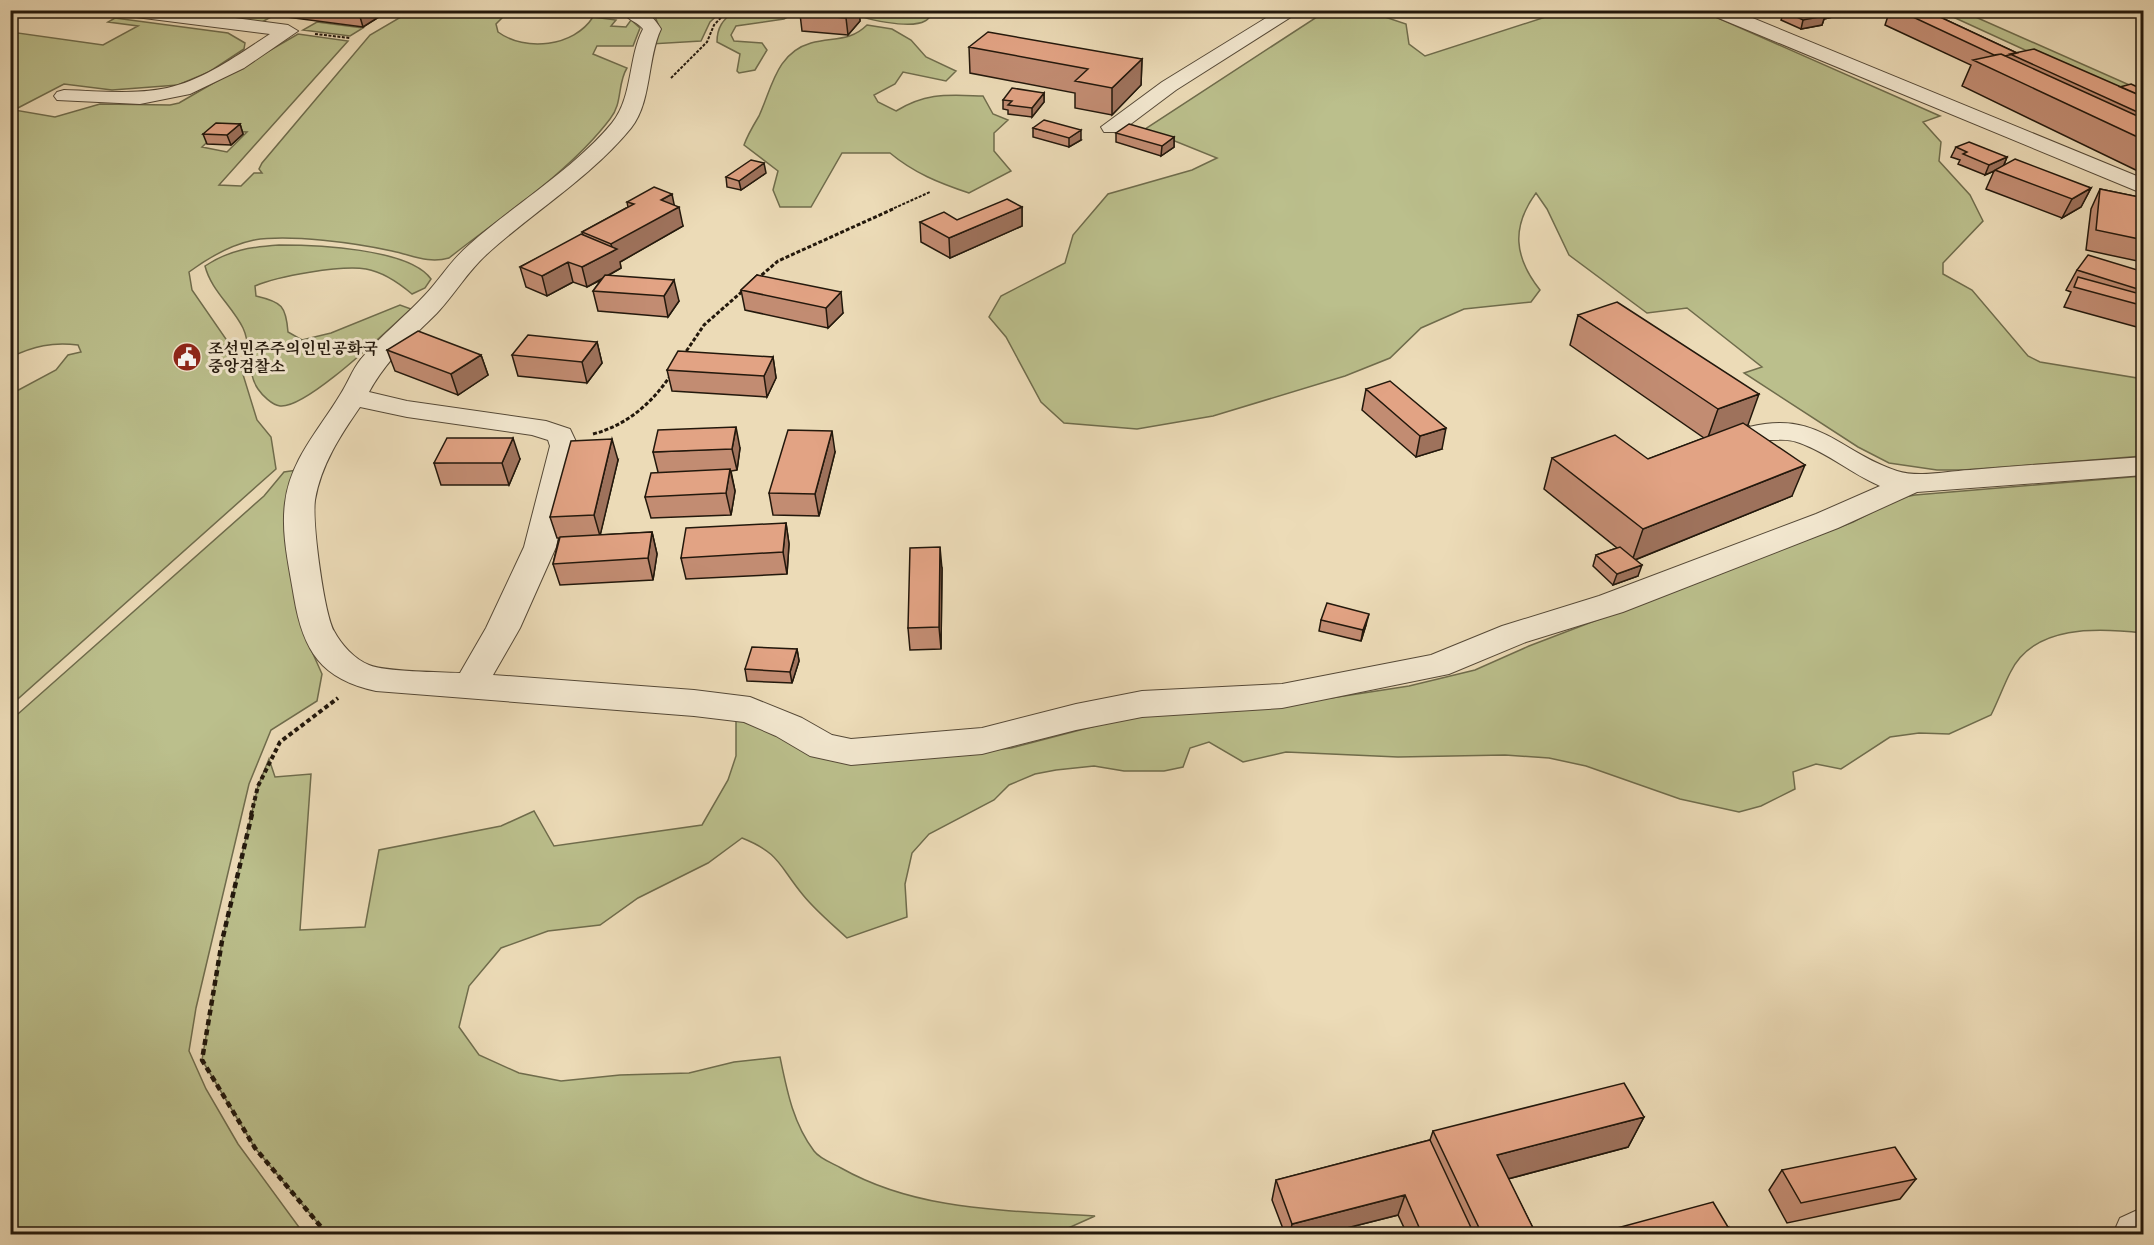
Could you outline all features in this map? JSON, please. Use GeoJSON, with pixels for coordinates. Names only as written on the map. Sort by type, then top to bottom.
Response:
{"type":"FeatureCollection","features":[{"type":"Feature","properties":{"kind":"street"},"geometry":{"type":"LineString","coordinates":[[64,96],[157,96],[182,90],[235,63],[288,31],[128,10]]}},
{"type":"Feature","properties":{"kind":"street"},"geometry":{"type":"LineString","coordinates":[[1112,127],[1169,86],[1293,10]]}},
{"type":"Feature","properties":{"kind":"street"},"geometry":{"type":"LineString","coordinates":[[1716,10],[2144,187]]}},
{"type":"Feature","properties":{"kind":"street"},"geometry":{"type":"LineString","coordinates":[[634,14],[646,20],[652,29],[645,43],[633,102],[623,124],[592,155],[477,250],[449,279],[437,298],[371,364],[353,397],[321,442],[307,475],[300,501],[299,535],[316,630],[334,657],[358,675],[375,679],[694,703],[750,710],[789,727],[822,747],[851,752],[982,741],[1076,717],[1142,704],[1282,696],[1437,666],[1514,634],[1611,604],[1827,521],[1911,483]]}},
{"type":"Feature","properties":{"kind":"street"},"geometry":{"type":"LineString","coordinates":[[353,397],[407,409],[536,427],[560,435],[564,446],[540,547],[503,628],[470,685]]}},
{"type":"Feature","properties":{"kind":"street"},"geometry":{"type":"LineString","coordinates":[[1759,433],[1788,430],[1812,437],[1863,467],[1890,479],[1911,483],[2144,466]]}},
{"type":"Feature","properties":{"kind":"street"},"geometry":{"type":"LineString","coordinates":[[2137,1234],[2144,1230]]}},
{"type":"Feature","properties":{"kind":"path"},"geometry":{"type":"LineString","coordinates":[[633,102],[665,86],[707,42],[718,19],[728,10]]}},
{"type":"Feature","properties":{"kind":"path"},"geometry":{"type":"LineString","coordinates":[[680,361],[704,325],[778,261],[930,192]]}},
{"type":"Feature","properties":{"kind":"path"},"geometry":{"type":"LineString","coordinates":[[562,441],[601,433],[622,423],[656,398],[674,370]]}},
{"type":"Feature","properties":{"kind":"path"},"geometry":{"type":"LineString","coordinates":[[327,1234],[255,1148],[202,1060],[222,940],[258,786],[280,742],[328,708],[358,675]]}},
{"type":"Feature","properties":{"kind":"green space"},"geometry":{"type":"Polygon","coordinates":[[[227,10],[273,16],[262,22],[169,11],[227,10]]]}},
{"type":"Feature","properties":{"kind":"green space"},"geometry":{"type":"Polygon","coordinates":[[[735,10],[799,11],[784,19],[736,26],[731,35],[734,41],[762,43],[767,50],[755,70],[739,73],[737,71],[740,54],[717,42],[721,24],[735,10]]]}},
{"type":"Feature","properties":{"kind":"green space","name":"조선민주주의인민공화국 중앙검찰소"},"geometry":{"type":"Polygon","coordinates":[[[411,11],[519,11],[503,17],[496,24],[498,32],[509,38],[535,44],[562,40],[574,35],[593,17],[616,20],[611,26],[626,27],[631,20],[640,28],[633,46],[597,46],[593,54],[627,68],[622,80],[617,107],[610,119],[575,158],[555,176],[449,258],[427,259],[342,242],[269,238],[245,242],[228,249],[189,272],[192,290],[237,355],[257,420],[271,437],[276,469],[11,705],[11,394],[56,370],[68,355],[81,352],[78,345],[60,344],[35,348],[11,357],[11,32],[103,45],[138,26],[108,22],[115,18],[228,33],[245,43],[244,49],[209,72],[178,85],[112,90],[64,84],[14,110],[55,117],[100,104],[170,105],[179,103],[298,34],[348,41],[219,185],[241,186],[254,173],[262,173],[259,169],[262,163],[370,35],[411,11]],[[219,131],[202,147],[227,152],[247,132],[219,131]]]}},
{"type":"Feature","properties":{"kind":"green space"},"geometry":{"type":"Polygon","coordinates":[[[653,11],[722,11],[710,22],[701,41],[651,44],[659,27],[653,11]]]}},
{"type":"Feature","properties":{"kind":"green space"},"geometry":{"type":"Polygon","coordinates":[[[850,11],[935,11],[925,21],[898,24],[875,20],[850,11]]]}},
{"type":"Feature","properties":{"kind":"green space"},"geometry":{"type":"Polygon","coordinates":[[[1326,11],[1367,11],[1406,24],[1409,44],[1425,56],[1564,11],[1702,11],[1940,116],[1923,122],[1941,142],[1939,161],[1970,195],[1983,221],[1943,263],[1943,274],[1972,290],[2028,356],[2040,362],[2143,379],[2143,456],[1963,470],[1937,470],[1889,463],[1858,447],[1744,373],[1762,367],[1687,308],[1647,313],[1569,255],[1547,209],[1536,193],[1522,218],[1519,230],[1521,254],[1525,266],[1540,290],[1531,302],[1464,309],[1421,328],[1390,358],[1345,376],[1213,416],[1137,429],[1064,423],[1041,402],[1006,337],[989,317],[1001,296],[1065,263],[1073,235],[1108,194],[1192,170],[1217,158],[1145,129],[1326,11]]]}},
{"type":"Feature","properties":{"kind":"green space"},"geometry":{"type":"Polygon","coordinates":[[[1940,11],[1962,11],[2143,91],[2143,104],[1940,11]]]}},
{"type":"Feature","properties":{"kind":"green space"},"geometry":{"type":"Polygon","coordinates":[[[317,22],[363,28],[350,36],[303,30],[317,22]]]}},
{"type":"Feature","properties":{"kind":"green space"},"geometry":{"type":"Polygon","coordinates":[[[867,25],[892,29],[911,40],[926,57],[956,71],[946,81],[903,72],[895,84],[874,95],[878,102],[896,111],[918,100],[938,96],[983,96],[993,114],[1008,120],[994,133],[994,151],[1011,171],[969,193],[927,177],[890,153],[842,153],[811,207],[780,207],[773,190],[778,171],[744,145],[772,83],[783,63],[799,48],[811,43],[848,37],[867,25]]]}},
{"type":"Feature","properties":{"kind":"green space"},"geometry":{"type":"Polygon","coordinates":[[[279,245],[360,250],[403,261],[420,269],[431,279],[425,288],[412,294],[385,275],[372,270],[355,268],[310,272],[255,286],[256,296],[272,300],[281,306],[286,316],[288,332],[302,340],[331,333],[400,305],[411,309],[327,382],[292,404],[280,406],[265,397],[254,382],[246,335],[212,283],[205,266],[240,250],[279,245]]]}},
{"type":"Feature","properties":{"kind":"green space"},"geometry":{"type":"Polygon","coordinates":[[[297,470],[306,638],[322,674],[317,701],[271,730],[249,784],[196,1008],[189,1051],[206,1089],[238,1144],[304,1234],[11,1234],[10,721],[264,496],[284,472],[297,470]]]}},
{"type":"Feature","properties":{"kind":"green space"},"geometry":{"type":"Polygon","coordinates":[[[2143,476],[2143,633],[2107,630],[2051,637],[2034,645],[2021,657],[2010,673],[1991,715],[1949,734],[1919,733],[1890,737],[1841,769],[1816,764],[1793,772],[1795,789],[1761,806],[1739,812],[1680,799],[1586,766],[1549,758],[1505,755],[1398,757],[1286,752],[1243,762],[1209,742],[1190,748],[1183,767],[1164,771],[1124,771],[1094,766],[1035,774],[1009,785],[994,800],[929,834],[912,853],[905,884],[907,917],[847,938],[808,901],[772,855],[742,838],[708,863],[638,898],[600,925],[548,931],[501,948],[469,986],[459,1027],[479,1055],[519,1073],[561,1081],[620,1075],[689,1073],[734,1062],[780,1057],[796,1118],[814,1151],[823,1159],[871,1182],[933,1201],[997,1210],[1095,1216],[1055,1234],[327,1234],[255,1148],[202,1060],[222,941],[258,786],[269,759],[275,777],[311,774],[300,930],[365,927],[379,850],[501,826],[534,811],[554,846],[702,825],[728,780],[736,756],[736,717],[809,749],[975,752],[1011,748],[1122,719],[1331,698],[1409,686],[1475,670],[1529,646],[1853,522],[1899,498],[2143,476]]]}},
{"type":"Feature","properties":{"kind":"building"},"geometry":{"type":"Polygon","coordinates":[[[802,10],[852,10],[846,18],[800,14],[802,10]]]}},
{"type":"Feature","properties":{"kind":"building"},"geometry":{"type":"Polygon","coordinates":[[[1825,10],[1817,12],[1825,16],[1803,20],[1784,11],[1825,10]]]}},
{"type":"Feature","properties":{"kind":"building"},"geometry":{"type":"Polygon","coordinates":[[[1898,10],[1925,10],[2017,53],[2005,56],[1994,55],[1898,10]]]}},
{"type":"Feature","properties":{"kind":"building"},"geometry":{"type":"Polygon","coordinates":[[[988,32],[1142,59],[1112,88],[1075,81],[1088,69],[969,47],[988,32]]]}},
{"type":"Feature","properties":{"kind":"building"},"geometry":{"type":"Polygon","coordinates":[[[2034,49],[2144,97],[2144,115],[2010,54],[2034,49]]]}},
{"type":"Feature","properties":{"kind":"building"},"geometry":{"type":"Polygon","coordinates":[[[2001,54],[2144,119],[2144,140],[1973,60],[2001,54]]]}},
{"type":"Feature","properties":{"kind":"building"},"geometry":{"type":"Polygon","coordinates":[[[2131,84],[2144,90],[2144,97],[2120,87],[2131,84]]]}},
{"type":"Feature","properties":{"kind":"building"},"geometry":{"type":"Polygon","coordinates":[[[1012,88],[1044,93],[1032,108],[1008,105],[1012,101],[1003,100],[1012,88]]]}},
{"type":"Feature","properties":{"kind":"building"},"geometry":{"type":"Polygon","coordinates":[[[1044,120],[1081,130],[1069,138],[1033,128],[1044,120]]]}},
{"type":"Feature","properties":{"kind":"building"},"geometry":{"type":"Polygon","coordinates":[[[216,123],[240,124],[227,135],[203,134],[216,123]]]}},
{"type":"Feature","properties":{"kind":"building"},"geometry":{"type":"Polygon","coordinates":[[[1129,124],[1174,137],[1162,146],[1116,133],[1129,124]]]}},
{"type":"Feature","properties":{"kind":"building"},"geometry":{"type":"Polygon","coordinates":[[[1969,142],[2007,157],[1989,165],[1963,154],[1967,152],[1956,147],[1969,142]]]}},
{"type":"Feature","properties":{"kind":"building"},"geometry":{"type":"Polygon","coordinates":[[[2015,159],[2091,188],[2072,199],[1995,170],[2015,159]]]}},
{"type":"Feature","properties":{"kind":"building"},"geometry":{"type":"Polygon","coordinates":[[[751,160],[764,163],[739,181],[726,177],[751,160]]]}},
{"type":"Feature","properties":{"kind":"building"},"geometry":{"type":"Polygon","coordinates":[[[654,187],[672,194],[661,200],[679,207],[611,244],[582,232],[634,204],[627,202],[654,187]]]}},
{"type":"Feature","properties":{"kind":"building"},"geometry":{"type":"Polygon","coordinates":[[[2100,189],[2144,198],[2144,240],[2096,230],[2100,189]]]}},
{"type":"Feature","properties":{"kind":"building"},"geometry":{"type":"Polygon","coordinates":[[[1007,199],[1022,207],[949,238],[920,222],[944,212],[957,220],[1007,199]]]}},
{"type":"Feature","properties":{"kind":"building"},"geometry":{"type":"Polygon","coordinates":[[[581,234],[617,249],[582,267],[568,262],[542,276],[520,267],[581,234]]]}},
{"type":"Feature","properties":{"kind":"building"},"geometry":{"type":"Polygon","coordinates":[[[2088,255],[2144,272],[2144,291],[2077,270],[2088,255]]]}},
{"type":"Feature","properties":{"kind":"building"},"geometry":{"type":"Polygon","coordinates":[[[605,275],[674,280],[664,296],[593,291],[605,275]]]}},
{"type":"Feature","properties":{"kind":"building"},"geometry":{"type":"Polygon","coordinates":[[[757,275],[841,292],[826,308],[741,290],[757,275]]]}},
{"type":"Feature","properties":{"kind":"building"},"geometry":{"type":"Polygon","coordinates":[[[2078,277],[2144,295],[2144,306],[2074,287],[2078,277]]]}},
{"type":"Feature","properties":{"kind":"building"},"geometry":{"type":"Polygon","coordinates":[[[1617,302],[1759,394],[1718,409],[1578,315],[1617,302]]]}},
{"type":"Feature","properties":{"kind":"building"},"geometry":{"type":"Polygon","coordinates":[[[418,331],[481,355],[451,374],[387,350],[418,331]]]}},
{"type":"Feature","properties":{"kind":"building"},"geometry":{"type":"Polygon","coordinates":[[[528,335],[597,342],[582,362],[512,355],[528,335]]]}},
{"type":"Feature","properties":{"kind":"building"},"geometry":{"type":"Polygon","coordinates":[[[678,351],[773,357],[764,376],[667,370],[678,351]]]}},
{"type":"Feature","properties":{"kind":"building"},"geometry":{"type":"Polygon","coordinates":[[[1390,381],[1446,428],[1420,436],[1366,389],[1390,381]]]}},
{"type":"Feature","properties":{"kind":"building"},"geometry":{"type":"Polygon","coordinates":[[[1743,423],[1805,465],[1643,529],[1552,458],[1615,435],[1648,459],[1743,423]]]}},
{"type":"Feature","properties":{"kind":"building"},"geometry":{"type":"Polygon","coordinates":[[[736,427],[732,449],[653,452],[658,430],[736,427]]]}},
{"type":"Feature","properties":{"kind":"building"},"geometry":{"type":"Polygon","coordinates":[[[788,430],[832,431],[815,494],[769,493],[788,430]]]}},
{"type":"Feature","properties":{"kind":"building"},"geometry":{"type":"Polygon","coordinates":[[[447,438],[513,438],[502,463],[434,463],[447,438]]]}},
{"type":"Feature","properties":{"kind":"building"},"geometry":{"type":"Polygon","coordinates":[[[612,439],[594,515],[550,517],[571,441],[612,439]]]}},
{"type":"Feature","properties":{"kind":"building"},"geometry":{"type":"Polygon","coordinates":[[[730,469],[726,493],[645,497],[651,473],[730,469]]]}},
{"type":"Feature","properties":{"kind":"building"},"geometry":{"type":"Polygon","coordinates":[[[786,523],[783,552],[681,558],[686,528],[786,523]]]}},
{"type":"Feature","properties":{"kind":"building"},"geometry":{"type":"Polygon","coordinates":[[[652,532],[648,558],[553,564],[560,537],[652,532]]]}},
{"type":"Feature","properties":{"kind":"building"},"geometry":{"type":"Polygon","coordinates":[[[940,547],[939,627],[908,628],[910,548],[940,547]]]}},
{"type":"Feature","properties":{"kind":"building"},"geometry":{"type":"Polygon","coordinates":[[[1620,547],[1642,565],[1617,574],[1596,555],[1620,547]]]}},
{"type":"Feature","properties":{"kind":"building"},"geometry":{"type":"Polygon","coordinates":[[[1327,603],[1369,614],[1363,630],[1321,620],[1327,603]]]}},
{"type":"Feature","properties":{"kind":"building"},"geometry":{"type":"Polygon","coordinates":[[[752,647],[797,649],[790,672],[745,669],[752,647]]]}},
{"type":"Feature","properties":{"kind":"building"},"geometry":{"type":"Polygon","coordinates":[[[1624,1083],[1644,1117],[1497,1155],[1536,1234],[1482,1234],[1433,1131],[1624,1083]]]}},
{"type":"Feature","properties":{"kind":"building"},"geometry":{"type":"Polygon","coordinates":[[[1430,1140],[1474,1234],[1422,1234],[1405,1195],[1292,1224],[1276,1180],[1430,1140]]]}},
{"type":"Feature","properties":{"kind":"building"},"geometry":{"type":"Polygon","coordinates":[[[1895,1147],[1916,1179],[1801,1203],[1782,1170],[1895,1147]]]}},
{"type":"Feature","properties":{"kind":"building"},"geometry":{"type":"Polygon","coordinates":[[[1713,1202],[1728,1227],[1701,1234],[1595,1234],[1713,1202]]]}},
{"type":"Feature","properties":{"kind":"building"},"geometry":{"type":"Polygon","coordinates":[[[1563,1231],[1565,1234],[1549,1234],[1563,1231]]]}},
{"type":"Feature","properties":{"kind":"place","name":"조선민주주의인민공화국 중앙검찰소"},"geometry":{"type":"Point","coordinates":[187,357]}}]}
